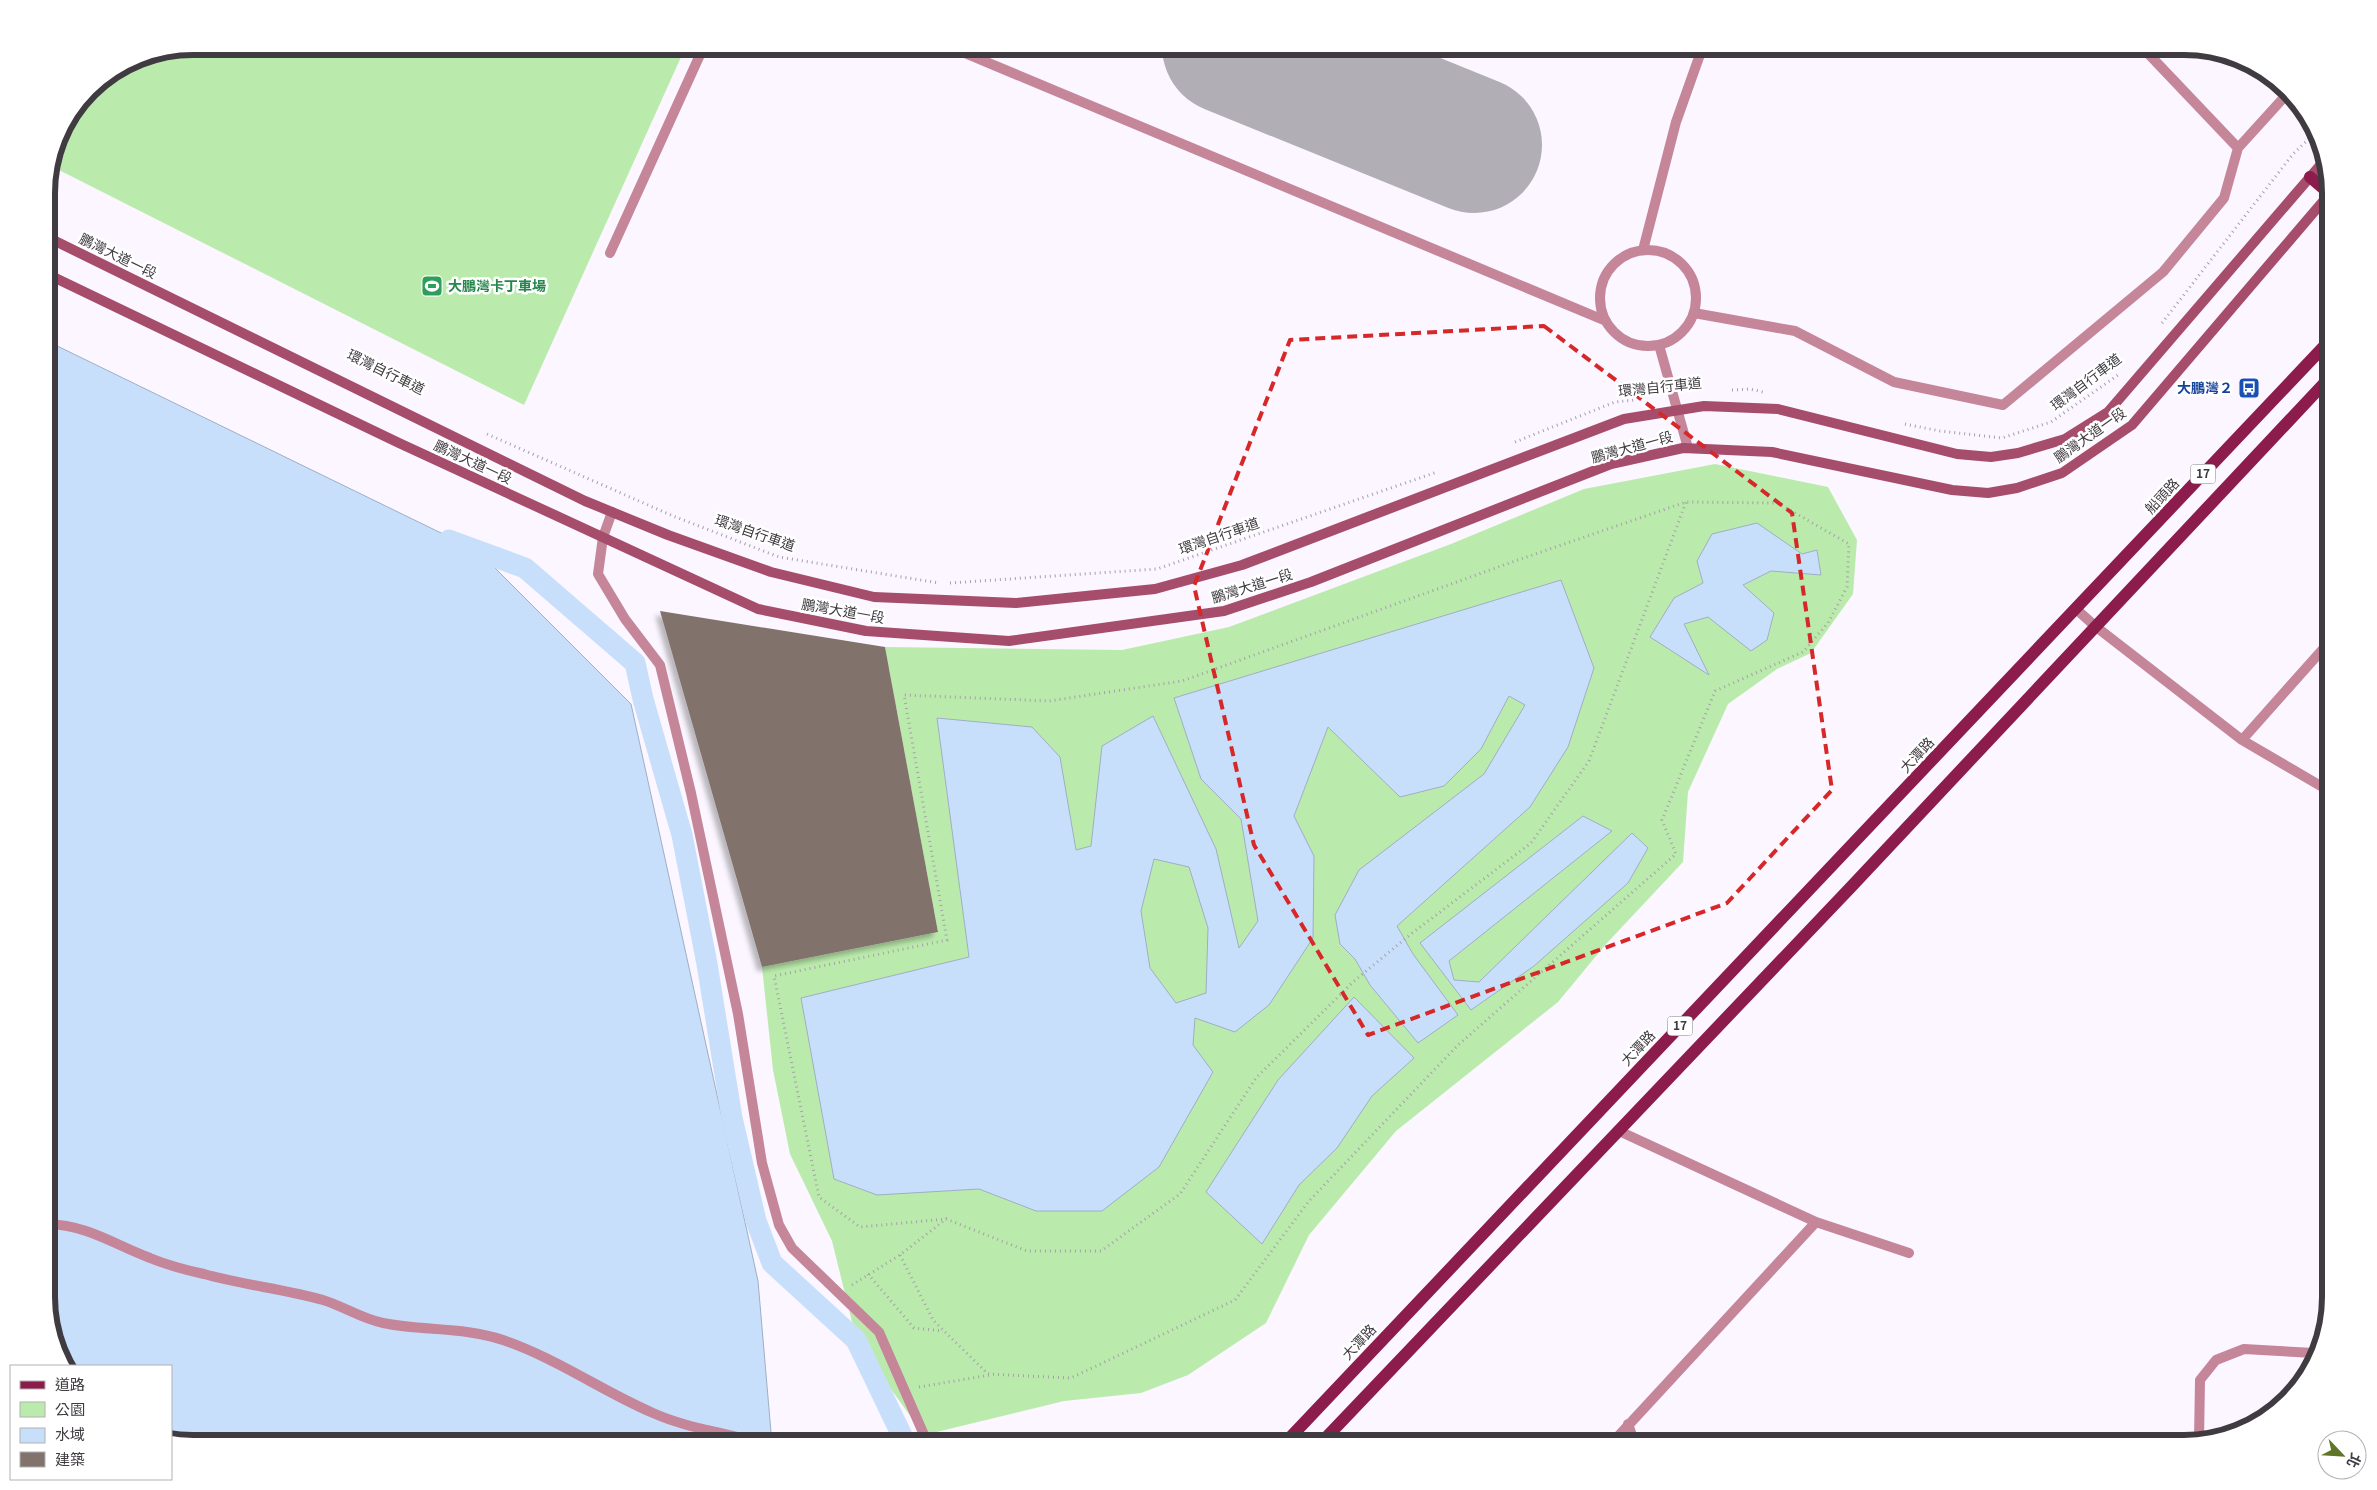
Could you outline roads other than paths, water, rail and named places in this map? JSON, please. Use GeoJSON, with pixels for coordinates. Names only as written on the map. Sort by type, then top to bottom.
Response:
{"type":"FeatureCollection","features":[{"type":"Feature","properties":{"kind":"main road"},"geometry":{"type":"LineString","coordinates":[[2310,177],[2322,187]]}},
{"type":"Feature","properties":{"kind":"main road","name":"船頭路"},"geometry":{"type":"LineString","coordinates":[[2076,608],[2322,348]]}},
{"type":"Feature","properties":{"kind":"main road","name":"17"},"geometry":{"type":"LineString","coordinates":[[1329,1435],[1619,1131],[2322,386]]}},
{"type":"Feature","properties":{"kind":"main road","name":"大潭路"},"geometry":{"type":"LineString","coordinates":[[1293,1435],[2076,608]]}},
{"type":"Feature","properties":{"kind":"street"},"geometry":{"type":"LineString","coordinates":[[610,253],[700,55]]}},
{"type":"Feature","properties":{"kind":"street"},"geometry":{"type":"LineString","coordinates":[[970,55],[1606,321],[1616,333],[1629,342],[1644,346],[1659,344],[1674,338],[1686,327],[1694,313],[1696,297],[1695,289],[1686,267],[1673,256],[1658,250],[1643,250],[1628,254],[1615,263],[1606,275],[1601,298],[1606,321]]}},
{"type":"Feature","properties":{"kind":"street"},"geometry":{"type":"LineString","coordinates":[[1643,250],[1676,122],[1700,55]]}},
{"type":"Feature","properties":{"kind":"street"},"geometry":{"type":"LineString","coordinates":[[2150,55],[2238,148]]}},
{"type":"Feature","properties":{"kind":"street"},"geometry":{"type":"LineString","coordinates":[[1694,313],[1795,331],[1894,382],[2003,405],[2163,272],[2224,198],[2238,148],[2284,98]]}},
{"type":"Feature","properties":{"kind":"street","name":"鵬灣大道一段"},"geometry":{"type":"LineString","coordinates":[[55,241],[585,501],[668,535],[771,572],[874,597],[1016,603],[1155,589],[1242,565],[1624,419],[1678,410],[1704,406],[1778,409],[1957,454],[1991,457],[2018,454],[2065,439],[2108,412],[2319,166]]}},
{"type":"Feature","properties":{"kind":"street","name":"鵬灣大道一段"},"geometry":{"type":"LineString","coordinates":[[55,278],[399,443],[758,609],[866,631],[1009,641],[1224,611],[1311,582],[1611,464],[1688,448],[1772,452],[1952,490],[1988,493],[2017,488],[2062,473],[2132,425],[2322,203]]}},
{"type":"Feature","properties":{"kind":"street"},"geometry":{"type":"LineString","coordinates":[[1659,344],[1688,448]]}},
{"type":"Feature","properties":{"kind":"street"},"geometry":{"type":"LineString","coordinates":[[612,512],[603,537],[598,574],[625,619],[660,665],[691,793],[738,1014],[762,1163],[779,1225],[792,1248],[879,1332],[924,1435]]}},
{"type":"Feature","properties":{"kind":"street"},"geometry":{"type":"LineString","coordinates":[[2076,608],[2095,626],[2242,740],[2322,787]]}},
{"type":"Feature","properties":{"kind":"street"},"geometry":{"type":"LineString","coordinates":[[2242,740],[2322,650]]}},
{"type":"Feature","properties":{"kind":"street"},"geometry":{"type":"LineString","coordinates":[[1619,1131],[1816,1222],[1908,1253]]}},
{"type":"Feature","properties":{"kind":"street"},"geometry":{"type":"LineString","coordinates":[[1619,1435],[1816,1222]]}},
{"type":"Feature","properties":{"kind":"street"},"geometry":{"type":"LineString","coordinates":[[55,1224],[63,1224],[90,1231],[151,1259],[206,1275],[262,1285],[323,1300],[377,1322],[500,1339],[532,1351],[650,1412],[681,1425],[724,1435]]}},
{"type":"Feature","properties":{"kind":"street"},"geometry":{"type":"LineString","coordinates":[[2199,1434],[2200,1380],[2216,1360],[2244,1349],[2310,1353]]}},
{"type":"Feature","properties":{"kind":"street"},"geometry":{"type":"LineString","coordinates":[[1628,1424],[1632,1435]]}},
{"type":"Feature","properties":{"kind":"water"},"geometry":{"type":"Polygon","coordinates":[[[55,345],[478,551],[631,704],[758,1281],[771,1435],[175,1434],[172,1433],[172,1365],[73,1365],[62,1341],[55,1306],[55,345]]]}},
{"type":"Feature","properties":{"kind":"water"},"geometry":{"type":"Polygon","coordinates":[[[1757,523],[1802,554],[1817,550],[1821,575],[1771,571],[1743,585],[1774,613],[1767,640],[1751,651],[1708,617],[1684,624],[1709,675],[1650,637],[1674,598],[1703,583],[1697,561],[1712,534],[1757,523]]]}},
{"type":"Feature","properties":{"kind":"water"},"geometry":{"type":"Polygon","coordinates":[[[1561,580],[1594,668],[1568,747],[1530,807],[1397,926],[1413,954],[1458,1015],[1418,1043],[1370,985],[1355,959],[1340,944],[1335,915],[1359,870],[1484,774],[1525,705],[1509,696],[1481,749],[1444,786],[1400,797],[1328,727],[1294,816],[1314,856],[1313,938],[1269,1005],[1235,1032],[1195,1018],[1193,1045],[1213,1072],[1159,1167],[1102,1211],[1036,1211],[979,1189],[877,1195],[834,1179],[801,998],[969,957],[937,718],[1032,727],[1060,757],[1076,850],[1091,846],[1102,746],[1153,716],[1216,849],[1239,948],[1258,921],[1241,819],[1201,779],[1174,698],[1561,580]],[[1154,859],[1141,911],[1150,968],[1176,1003],[1206,993],[1208,928],[1189,867],[1154,859]]]}},
{"type":"Feature","properties":{"kind":"water"},"geometry":{"type":"Polygon","coordinates":[[[1583,816],[1612,831],[1449,961],[1454,980],[1479,982],[1632,833],[1648,848],[1628,883],[1534,966],[1471,1010],[1420,943],[1583,816]]]}},
{"type":"Feature","properties":{"kind":"water"},"geometry":{"type":"Polygon","coordinates":[[[1354,997],[1414,1058],[1372,1096],[1337,1148],[1299,1185],[1262,1244],[1206,1192],[1278,1080],[1354,997]]]}},
{"type":"Feature","properties":{"kind":"waterway"},"geometry":{"type":"LineString","coordinates":[[449,540],[525,568],[635,663],[643,699],[682,835],[707,964],[732,1118],[756,1221],[772,1263],[856,1340],[902,1435]]}},
{"type":"Feature","properties":{"kind":"place","name":"大鵬灣卡丁車場"},"geometry":{"type":"Point","coordinates":[432,286]}},
{"type":"Feature","properties":{"kind":"place","name":"大鵬灣２"},"geometry":{"type":"Point","coordinates":[2249,388]}}]}
